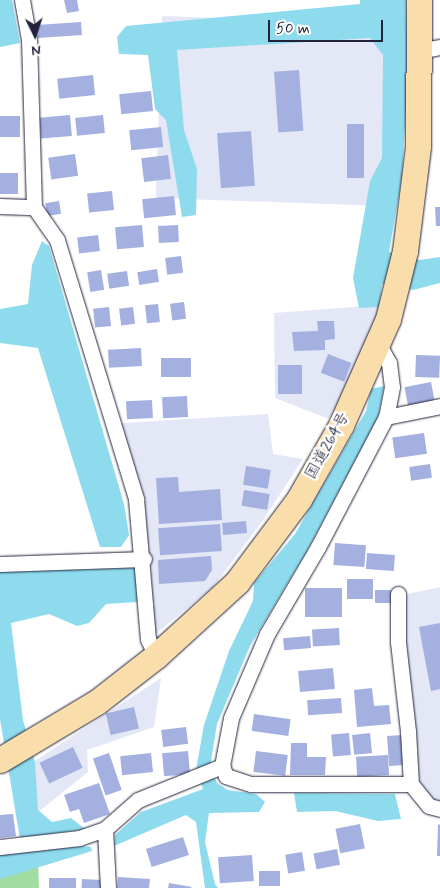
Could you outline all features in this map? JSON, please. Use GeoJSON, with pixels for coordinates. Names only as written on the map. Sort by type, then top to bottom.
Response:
{"type":"FeatureCollection","features":[{"type":"Feature","properties":{"kind":"highway","name":"国道264号"},"geometry":{"type":"LineString","coordinates":[[2,759],[34,742],[97,702],[156,656],[237,582],[299,499],[341,425],[379,346],[396,293],[405,251],[430,49],[419,0]]}},
{"type":"Feature","properties":{"kind":"street"},"geometry":{"type":"LineString","coordinates":[[22,0],[28,39],[34,207],[57,240],[136,499],[144,559],[148,639],[156,656]]}},
{"type":"Feature","properties":{"kind":"street"},"geometry":{"type":"LineString","coordinates":[[0,206],[34,207]]}},
{"type":"Feature","properties":{"kind":"street"},"geometry":{"type":"LineString","coordinates":[[220,769],[231,718],[266,634],[318,547],[386,418],[392,387],[389,362],[379,346]]}},
{"type":"Feature","properties":{"kind":"street"},"geometry":{"type":"LineString","coordinates":[[386,418],[440,406]]}},
{"type":"Feature","properties":{"kind":"street"},"geometry":{"type":"LineString","coordinates":[[0,564],[144,559]]}},
{"type":"Feature","properties":{"kind":"street"},"geometry":{"type":"LineString","coordinates":[[398,594],[398,642],[408,731],[411,784],[429,806],[440,809]]}},
{"type":"Feature","properties":{"kind":"street"},"geometry":{"type":"LineString","coordinates":[[0,847],[79,838],[105,829],[138,800],[196,780],[220,769]]}},
{"type":"Feature","properties":{"kind":"street"},"geometry":{"type":"LineString","coordinates":[[220,769],[226,776],[251,784],[411,784]]}},
{"type":"Feature","properties":{"kind":"street"},"geometry":{"type":"LineString","coordinates":[[105,829],[108,888]]}},
{"type":"Feature","properties":{"kind":"shaded area"},"geometry":{"type":"Polygon","coordinates":[[[162,16],[390,24],[384,206],[156,198],[162,16]]]}},
{"type":"Feature","properties":{"kind":"shaded area"},"geometry":{"type":"Polygon","coordinates":[[[380,305],[358,364],[329,419],[275,398],[274,313],[380,305]]]}},
{"type":"Feature","properties":{"kind":"shaded area"},"geometry":{"type":"Polygon","coordinates":[[[268,414],[273,454],[303,459],[263,520],[213,587],[143,644],[136,522],[108,424],[268,414]]]}},
{"type":"Feature","properties":{"kind":"shaded area"},"geometry":{"type":"Polygon","coordinates":[[[440,587],[440,805],[430,804],[414,781],[402,635],[403,595],[440,587]]]}},
{"type":"Feature","properties":{"kind":"shaded area"},"geometry":{"type":"Polygon","coordinates":[[[161,678],[154,727],[87,750],[88,772],[32,817],[21,770],[161,678]]]}},
{"type":"Feature","properties":{"kind":"green space"},"geometry":{"type":"Polygon","coordinates":[[[38,860],[39,888],[0,888],[0,871],[38,860]]]}},
{"type":"Feature","properties":{"kind":"water"},"geometry":{"type":"Polygon","coordinates":[[[0,0],[12,0],[20,43],[0,47],[0,0]]]}},
{"type":"Feature","properties":{"kind":"water"},"geometry":{"type":"Polygon","coordinates":[[[360,0],[406,0],[408,75],[402,176],[389,252],[420,260],[440,257],[440,283],[413,290],[382,284],[379,307],[359,308],[353,278],[370,181],[382,158],[383,55],[370,38],[177,50],[184,130],[197,169],[196,215],[182,217],[166,120],[155,109],[148,55],[119,54],[117,37],[126,26],[360,4],[360,0]]]}},
{"type":"Feature","properties":{"kind":"water"},"geometry":{"type":"Polygon","coordinates":[[[42,241],[49,246],[124,504],[129,535],[121,547],[100,547],[38,348],[0,343],[0,309],[28,304],[32,265],[42,241]]]}},
{"type":"Feature","properties":{"kind":"water"},"geometry":{"type":"Polygon","coordinates":[[[384,386],[378,418],[307,551],[250,646],[217,724],[210,767],[217,783],[228,790],[256,794],[265,802],[259,812],[209,813],[205,842],[215,884],[218,888],[205,888],[196,822],[186,815],[114,846],[115,835],[141,812],[203,789],[196,770],[204,725],[229,651],[253,601],[254,583],[295,534],[366,411],[371,389],[384,386]]]}},
{"type":"Feature","properties":{"kind":"water"},"geometry":{"type":"Polygon","coordinates":[[[132,564],[137,569],[138,602],[106,604],[89,623],[77,626],[49,614],[11,623],[23,720],[35,762],[38,810],[52,822],[71,818],[85,829],[20,839],[0,719],[0,572],[132,564]]]}},
{"type":"Feature","properties":{"kind":"water"},"geometry":{"type":"Polygon","coordinates":[[[294,793],[395,794],[401,819],[378,821],[335,811],[297,812],[294,793]]]}},
{"type":"Feature","properties":{"kind":"water"},"geometry":{"type":"Polygon","coordinates":[[[82,846],[91,847],[92,851],[0,879],[0,855],[82,846]]]}},
{"type":"Feature","properties":{"kind":"building"},"geometry":{"type":"Polygon","coordinates":[[[64,0],[77,0],[79,11],[67,13],[64,0]]]}},
{"type":"Feature","properties":{"kind":"building"},"geometry":{"type":"Polygon","coordinates":[[[81,22],[82,35],[38,38],[37,25],[81,22]]]}},
{"type":"Feature","properties":{"kind":"building"},"geometry":{"type":"Polygon","coordinates":[[[299,70],[303,131],[278,133],[274,72],[299,70]]]}},
{"type":"Feature","properties":{"kind":"building"},"geometry":{"type":"Polygon","coordinates":[[[93,75],[95,95],[59,99],[57,79],[93,75]]]}},
{"type":"Feature","properties":{"kind":"building"},"geometry":{"type":"Polygon","coordinates":[[[151,91],[153,111],[121,114],[119,94],[151,91]]]}},
{"type":"Feature","properties":{"kind":"building"},"geometry":{"type":"Polygon","coordinates":[[[70,115],[72,136],[41,139],[39,118],[70,115]]]}},
{"type":"Feature","properties":{"kind":"building"},"geometry":{"type":"Polygon","coordinates":[[[103,115],[105,133],[77,136],[75,118],[103,115]]]}},
{"type":"Feature","properties":{"kind":"building"},"geometry":{"type":"Polygon","coordinates":[[[0,116],[20,116],[20,137],[0,137],[0,116]]]}},
{"type":"Feature","properties":{"kind":"building"},"geometry":{"type":"Polygon","coordinates":[[[347,124],[364,124],[364,178],[347,178],[347,124]]]}},
{"type":"Feature","properties":{"kind":"building"},"geometry":{"type":"Polygon","coordinates":[[[161,127],[163,147],[131,150],[129,130],[161,127]]]}},
{"type":"Feature","properties":{"kind":"building"},"geometry":{"type":"Polygon","coordinates":[[[251,131],[255,186],[221,188],[217,133],[251,131]]]}},
{"type":"Feature","properties":{"kind":"building"},"geometry":{"type":"Polygon","coordinates":[[[75,154],[78,176],[51,180],[48,158],[75,154]]]}},
{"type":"Feature","properties":{"kind":"building"},"geometry":{"type":"Polygon","coordinates":[[[168,155],[171,179],[144,182],[141,158],[168,155]]]}},
{"type":"Feature","properties":{"kind":"building"},"geometry":{"type":"Polygon","coordinates":[[[0,173],[18,173],[18,194],[0,194],[0,173]]]}},
{"type":"Feature","properties":{"kind":"building"},"geometry":{"type":"Polygon","coordinates":[[[112,191],[114,210],[89,213],[87,194],[112,191]]]}},
{"type":"Feature","properties":{"kind":"building"},"geometry":{"type":"Polygon","coordinates":[[[174,196],[176,215],[144,218],[142,199],[174,196]]]}},
{"type":"Feature","properties":{"kind":"building"},"geometry":{"type":"Polygon","coordinates":[[[59,201],[61,214],[47,216],[45,203],[59,201]]]}},
{"type":"Feature","properties":{"kind":"building"},"geometry":{"type":"Polygon","coordinates":[[[435,207],[440,207],[440,226],[436,226],[435,207]]]}},
{"type":"Feature","properties":{"kind":"building"},"geometry":{"type":"Polygon","coordinates":[[[142,225],[144,247],[117,249],[115,227],[142,225]]]}},
{"type":"Feature","properties":{"kind":"building"},"geometry":{"type":"Polygon","coordinates":[[[178,225],[179,242],[159,243],[158,226],[178,225]]]}},
{"type":"Feature","properties":{"kind":"building"},"geometry":{"type":"Polygon","coordinates":[[[98,235],[100,251],[79,253],[77,238],[98,235]]]}},
{"type":"Feature","properties":{"kind":"building"},"geometry":{"type":"Polygon","coordinates":[[[181,256],[183,273],[167,275],[165,258],[181,256]]]}},
{"type":"Feature","properties":{"kind":"building"},"geometry":{"type":"Polygon","coordinates":[[[157,269],[159,282],[139,285],[137,272],[157,269]]]}},
{"type":"Feature","properties":{"kind":"building"},"geometry":{"type":"Polygon","coordinates":[[[101,270],[104,290],[90,292],[87,272],[101,270]]]}},
{"type":"Feature","properties":{"kind":"building"},"geometry":{"type":"Polygon","coordinates":[[[127,271],[129,286],[109,289],[107,274],[127,271]]]}},
{"type":"Feature","properties":{"kind":"building"},"geometry":{"type":"Polygon","coordinates":[[[184,302],[186,319],[172,321],[170,304],[184,302]]]}},
{"type":"Feature","properties":{"kind":"building"},"geometry":{"type":"Polygon","coordinates":[[[158,304],[160,322],[147,323],[145,305],[158,304]]]}},
{"type":"Feature","properties":{"kind":"building"},"geometry":{"type":"Polygon","coordinates":[[[109,307],[111,326],[95,328],[93,309],[109,307]]]}},
{"type":"Feature","properties":{"kind":"building"},"geometry":{"type":"Polygon","coordinates":[[[133,307],[135,324],[121,326],[119,309],[133,307]]]}},
{"type":"Feature","properties":{"kind":"building"},"geometry":{"type":"Polygon","coordinates":[[[317,321],[334,321],[335,339],[325,340],[325,350],[294,351],[292,332],[318,331],[317,321]]]}},
{"type":"Feature","properties":{"kind":"building"},"geometry":{"type":"Polygon","coordinates":[[[141,348],[142,366],[109,368],[108,350],[141,348]]]}},
{"type":"Feature","properties":{"kind":"building"},"geometry":{"type":"Polygon","coordinates":[[[328,354],[351,363],[344,382],[321,373],[328,354]]]}},
{"type":"Feature","properties":{"kind":"building"},"geometry":{"type":"Polygon","coordinates":[[[416,355],[440,356],[439,378],[415,377],[416,355]]]}},
{"type":"Feature","properties":{"kind":"building"},"geometry":{"type":"Polygon","coordinates":[[[161,358],[191,358],[191,377],[161,377],[161,358]]]}},
{"type":"Feature","properties":{"kind":"building"},"geometry":{"type":"Polygon","coordinates":[[[278,365],[302,365],[302,394],[278,394],[278,365]]]}},
{"type":"Feature","properties":{"kind":"building"},"geometry":{"type":"Polygon","coordinates":[[[431,382],[435,402],[408,407],[404,387],[431,382]]]}},
{"type":"Feature","properties":{"kind":"building"},"geometry":{"type":"Polygon","coordinates":[[[187,396],[188,417],[163,418],[162,397],[187,396]]]}},
{"type":"Feature","properties":{"kind":"building"},"geometry":{"type":"Polygon","coordinates":[[[152,400],[153,418],[127,419],[126,401],[152,400]]]}},
{"type":"Feature","properties":{"kind":"building"},"geometry":{"type":"Polygon","coordinates":[[[424,433],[427,454],[395,458],[392,437],[424,433]]]}},
{"type":"Feature","properties":{"kind":"building"},"geometry":{"type":"Polygon","coordinates":[[[430,464],[432,478],[411,481],[409,467],[430,464]]]}},
{"type":"Feature","properties":{"kind":"building"},"geometry":{"type":"Polygon","coordinates":[[[246,466],[271,470],[268,489],[243,485],[246,466]]]}},
{"type":"Feature","properties":{"kind":"building"},"geometry":{"type":"Polygon","coordinates":[[[178,477],[179,492],[220,489],[222,520],[159,524],[156,478],[178,477]]]}},
{"type":"Feature","properties":{"kind":"building"},"geometry":{"type":"Polygon","coordinates":[[[244,490],[270,494],[267,510],[241,506],[244,490]]]}},
{"type":"Feature","properties":{"kind":"building"},"geometry":{"type":"Polygon","coordinates":[[[246,521],[247,533],[223,535],[222,523],[246,521]]]}},
{"type":"Feature","properties":{"kind":"building"},"geometry":{"type":"Polygon","coordinates":[[[220,524],[222,551],[160,555],[158,528],[220,524]]]}},
{"type":"Feature","properties":{"kind":"building"},"geometry":{"type":"Polygon","coordinates":[[[335,543],[366,545],[364,567],[333,565],[335,543]]]}},
{"type":"Feature","properties":{"kind":"building"},"geometry":{"type":"Polygon","coordinates":[[[367,553],[395,555],[394,571],[366,569],[367,553]]]}},
{"type":"Feature","properties":{"kind":"building"},"geometry":{"type":"Polygon","coordinates":[[[211,556],[212,570],[205,581],[159,584],[158,560],[211,556]]]}},
{"type":"Feature","properties":{"kind":"building"},"geometry":{"type":"Polygon","coordinates":[[[347,579],[373,579],[373,599],[347,599],[347,579]]]}},
{"type":"Feature","properties":{"kind":"building"},"geometry":{"type":"Polygon","coordinates":[[[305,588],[342,588],[342,617],[305,617],[305,588]]]}},
{"type":"Feature","properties":{"kind":"building"},"geometry":{"type":"Polygon","coordinates":[[[375,590],[391,590],[391,603],[375,603],[375,590]]]}},
{"type":"Feature","properties":{"kind":"building"},"geometry":{"type":"Polygon","coordinates":[[[440,623],[440,689],[431,691],[419,627],[440,623]]]}},
{"type":"Feature","properties":{"kind":"building"},"geometry":{"type":"Polygon","coordinates":[[[339,628],[340,645],[313,646],[312,629],[339,628]]]}},
{"type":"Feature","properties":{"kind":"building"},"geometry":{"type":"Polygon","coordinates":[[[310,636],[311,648],[284,650],[283,638],[310,636]]]}},
{"type":"Feature","properties":{"kind":"building"},"geometry":{"type":"Polygon","coordinates":[[[333,668],[335,689],[300,692],[298,671],[333,668]]]}},
{"type":"Feature","properties":{"kind":"building"},"geometry":{"type":"Polygon","coordinates":[[[372,688],[374,706],[389,705],[391,724],[357,727],[354,690],[372,688]]]}},
{"type":"Feature","properties":{"kind":"building"},"geometry":{"type":"Polygon","coordinates":[[[341,698],[342,713],[308,715],[307,700],[341,698]]]}},
{"type":"Feature","properties":{"kind":"building"},"geometry":{"type":"Polygon","coordinates":[[[134,707],[139,728],[111,735],[106,714],[134,707]]]}},
{"type":"Feature","properties":{"kind":"building"},"geometry":{"type":"Polygon","coordinates":[[[254,714],[291,719],[288,736],[252,731],[254,714]]]}},
{"type":"Feature","properties":{"kind":"building"},"geometry":{"type":"Polygon","coordinates":[[[186,727],[188,744],[163,747],[161,730],[186,727]]]}},
{"type":"Feature","properties":{"kind":"building"},"geometry":{"type":"Polygon","coordinates":[[[349,733],[351,755],[333,756],[331,735],[349,733]]]}},
{"type":"Feature","properties":{"kind":"building"},"geometry":{"type":"Polygon","coordinates":[[[370,733],[372,753],[354,755],[352,735],[370,733]]]}},
{"type":"Feature","properties":{"kind":"building"},"geometry":{"type":"Polygon","coordinates":[[[403,735],[405,765],[389,766],[387,736],[403,735]]]}},
{"type":"Feature","properties":{"kind":"building"},"geometry":{"type":"Polygon","coordinates":[[[291,743],[307,743],[307,757],[326,757],[325,775],[290,775],[291,743]]]}},
{"type":"Feature","properties":{"kind":"building"},"geometry":{"type":"Polygon","coordinates":[[[73,747],[83,768],[49,783],[39,763],[73,747]]]}},
{"type":"Feature","properties":{"kind":"building"},"geometry":{"type":"Polygon","coordinates":[[[188,751],[190,774],[164,776],[162,753],[188,751]]]}},
{"type":"Feature","properties":{"kind":"building"},"geometry":{"type":"Polygon","coordinates":[[[256,751],[288,755],[285,776],[253,772],[256,751]]]}},
{"type":"Feature","properties":{"kind":"building"},"geometry":{"type":"Polygon","coordinates":[[[109,753],[122,790],[106,795],[93,759],[109,753]]]}},
{"type":"Feature","properties":{"kind":"building"},"geometry":{"type":"Polygon","coordinates":[[[151,753],[153,772],[122,775],[120,756],[151,753]]]}},
{"type":"Feature","properties":{"kind":"building"},"geometry":{"type":"Polygon","coordinates":[[[388,755],[389,775],[357,777],[356,757],[388,755]]]}},
{"type":"Feature","properties":{"kind":"building"},"geometry":{"type":"Polygon","coordinates":[[[99,783],[110,814],[84,823],[79,809],[70,812],[64,795],[99,783]]]}},
{"type":"Feature","properties":{"kind":"building"},"geometry":{"type":"Polygon","coordinates":[[[13,814],[16,836],[0,838],[0,815],[13,814]]]}},
{"type":"Feature","properties":{"kind":"building"},"geometry":{"type":"Polygon","coordinates":[[[360,824],[365,849],[340,853],[335,829],[360,824]]]}},
{"type":"Feature","properties":{"kind":"building"},"geometry":{"type":"Polygon","coordinates":[[[438,824],[440,825],[440,856],[437,856],[438,824]]]}},
{"type":"Feature","properties":{"kind":"building"},"geometry":{"type":"Polygon","coordinates":[[[183,837],[189,855],[152,867],[146,849],[183,837]]]}},
{"type":"Feature","properties":{"kind":"building"},"geometry":{"type":"Polygon","coordinates":[[[337,849],[340,865],[316,869],[313,854],[337,849]]]}},
{"type":"Feature","properties":{"kind":"building"},"geometry":{"type":"Polygon","coordinates":[[[302,852],[305,871],[288,873],[285,855],[302,852]]]}},
{"type":"Feature","properties":{"kind":"building"},"geometry":{"type":"Polygon","coordinates":[[[252,855],[254,881],[220,883],[218,857],[252,855]]]}},
{"type":"Feature","properties":{"kind":"building"},"geometry":{"type":"Polygon","coordinates":[[[259,871],[280,871],[280,886],[259,886],[259,871]]]}},
{"type":"Feature","properties":{"kind":"building"},"geometry":{"type":"Polygon","coordinates":[[[118,877],[150,879],[149,888],[117,888],[118,877]]]}},
{"type":"Feature","properties":{"kind":"building"},"geometry":{"type":"Polygon","coordinates":[[[49,878],[76,878],[76,888],[49,888],[49,878]]]}},
{"type":"Feature","properties":{"kind":"building"},"geometry":{"type":"Polygon","coordinates":[[[82,879],[102,880],[102,888],[82,888],[82,879]]]}},
{"type":"Feature","properties":{"kind":"building"},"geometry":{"type":"Polygon","coordinates":[[[169,883],[192,887],[168,888],[169,883]]]}}]}
